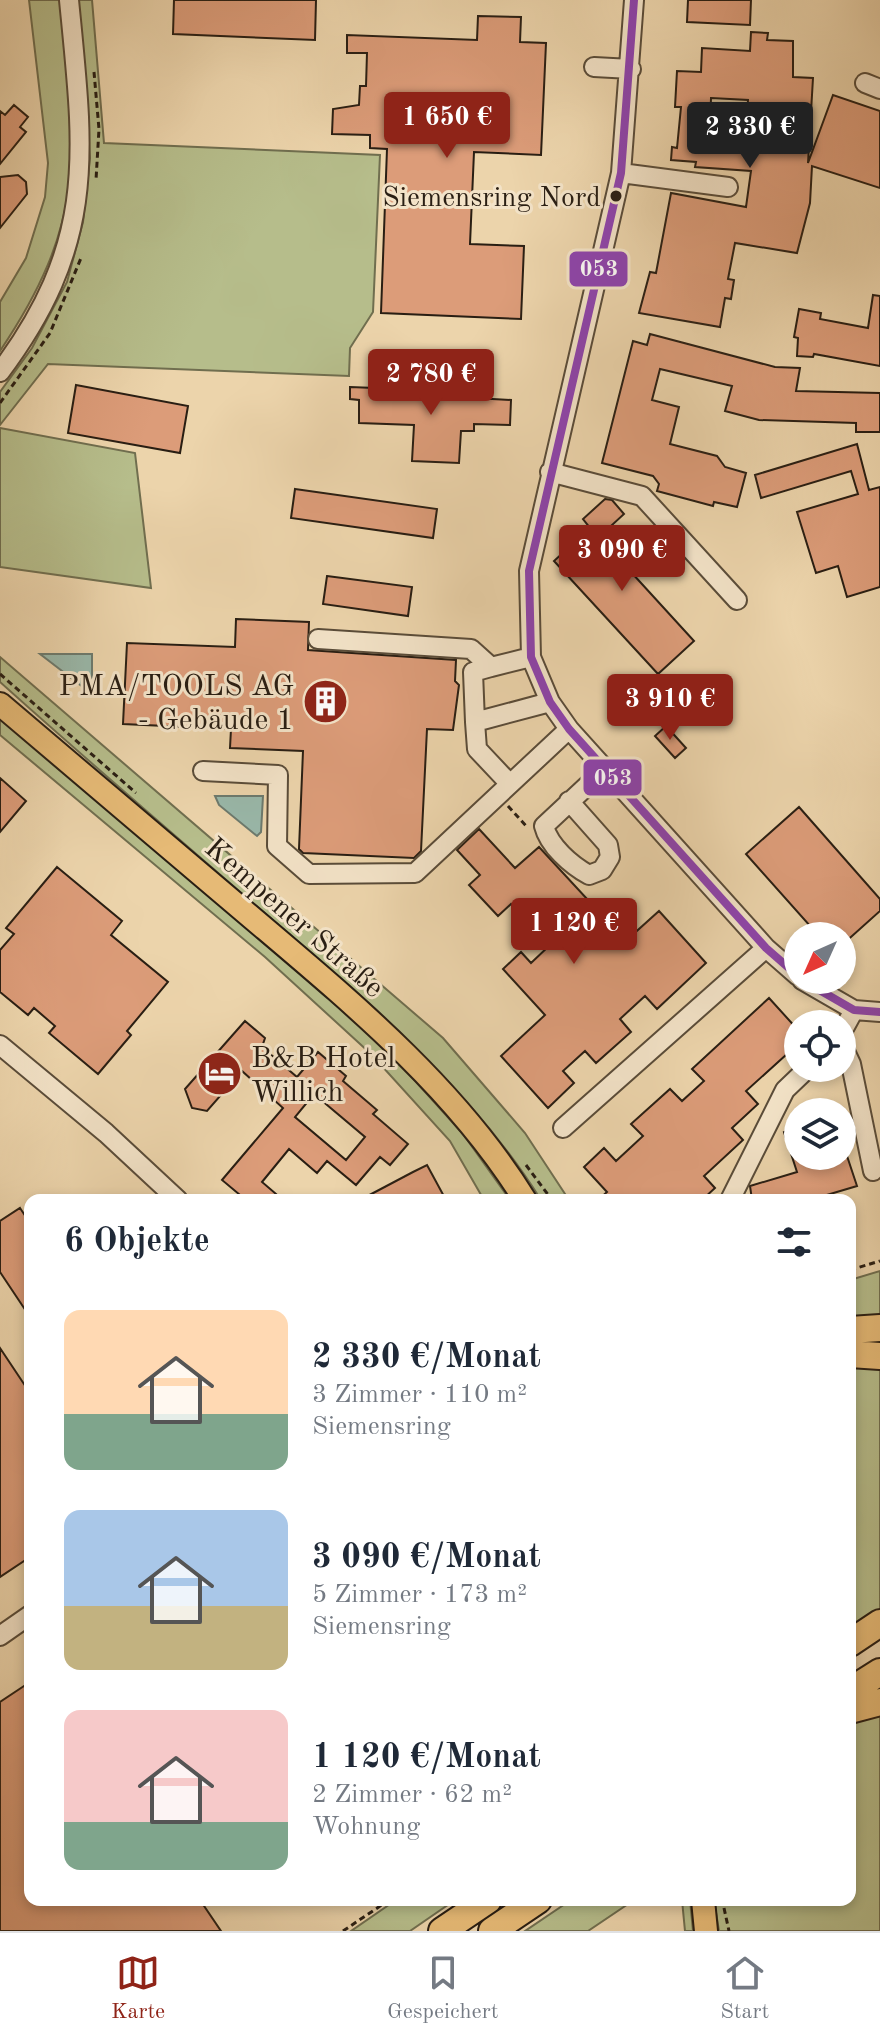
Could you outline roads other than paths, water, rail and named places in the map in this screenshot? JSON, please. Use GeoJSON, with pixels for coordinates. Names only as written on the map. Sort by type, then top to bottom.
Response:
{"type":"FeatureCollection","features":[{"type":"Feature","properties":{"kind":"highway"},"geometry":{"type":"LineString","coordinates":[[856,1330],[880,1328]]}},
{"type":"Feature","properties":{"kind":"highway"},"geometry":{"type":"LineString","coordinates":[[856,1354],[880,1356]]}},
{"type":"Feature","properties":{"kind":"highway"},"geometry":{"type":"LineString","coordinates":[[856,1639],[880,1623]]}},
{"type":"Feature","properties":{"kind":"highway"},"geometry":{"type":"LineString","coordinates":[[856,1654],[880,1639]]}},
{"type":"Feature","properties":{"kind":"highway"},"geometry":{"type":"LineString","coordinates":[[856,1687],[880,1672]]}},
{"type":"Feature","properties":{"kind":"highway"},"geometry":{"type":"LineString","coordinates":[[856,1708],[880,1702]]}},
{"type":"Feature","properties":{"kind":"highway"},"geometry":{"type":"LineString","coordinates":[[442,1931],[479,1906]]}},
{"type":"Feature","properties":{"kind":"highway"},"geometry":{"type":"LineString","coordinates":[[492,1931],[529,1906]]}},
{"type":"Feature","properties":{"kind":"main road","name":"Kempener Straße"},"geometry":{"type":"LineString","coordinates":[[0,704],[343,995],[429,1079],[498,1159],[521,1194]]}},
{"type":"Feature","properties":{"kind":"main road"},"geometry":{"type":"LineString","coordinates":[[704,1906],[706,1931]]}},
{"type":"Feature","properties":{"kind":"street"},"geometry":{"type":"LineString","coordinates":[[0,372],[29,331],[54,282],[65,256],[78,200],[80,106],[69,0]]}},
{"type":"Feature","properties":{"kind":"street"},"geometry":{"type":"LineString","coordinates":[[634,0],[621,173],[529,571],[531,657],[550,702],[569,729],[766,948],[784,964]]}},
{"type":"Feature","properties":{"kind":"street"},"geometry":{"type":"LineString","coordinates":[[594,67],[631,69]]}},
{"type":"Feature","properties":{"kind":"street"},"geometry":{"type":"LineString","coordinates":[[621,173],[728,187]]}},
{"type":"Feature","properties":{"kind":"street"},"geometry":{"type":"LineString","coordinates":[[550,472],[642,496],[737,600]]}},
{"type":"Feature","properties":{"kind":"street"},"geometry":{"type":"LineString","coordinates":[[318,639],[471,649],[491,667]]}},
{"type":"Feature","properties":{"kind":"street"},"geometry":{"type":"LineString","coordinates":[[504,789],[477,749],[473,672],[531,657]]}},
{"type":"Feature","properties":{"kind":"street"},"geometry":{"type":"LineString","coordinates":[[475,722],[550,702]]}},
{"type":"Feature","properties":{"kind":"street"},"geometry":{"type":"LineString","coordinates":[[203,771],[278,775],[277,846],[309,874],[415,873],[569,729]]}},
{"type":"Feature","properties":{"kind":"street"},"geometry":{"type":"LineString","coordinates":[[569,801],[608,845],[610,857],[602,870],[589,875],[574,867],[547,835],[544,826],[569,801],[604,770]]}},
{"type":"Feature","properties":{"kind":"street"},"geometry":{"type":"LineString","coordinates":[[563,1128],[766,948]]}},
{"type":"Feature","properties":{"kind":"street"},"geometry":{"type":"LineString","coordinates":[[827,994],[854,1010]]}},
{"type":"Feature","properties":{"kind":"street"},"geometry":{"type":"LineString","coordinates":[[856,1010],[880,1012]]}},
{"type":"Feature","properties":{"kind":"street"},"geometry":{"type":"LineString","coordinates":[[0,1045],[106,1133],[172,1194]]}},
{"type":"Feature","properties":{"kind":"street"},"geometry":{"type":"LineString","coordinates":[[733,1194],[785,1090],[793,1082]]}},
{"type":"Feature","properties":{"kind":"street"},"geometry":{"type":"LineString","coordinates":[[855,1082],[873,1171]]}},
{"type":"Feature","properties":{"kind":"street"},"geometry":{"type":"LineString","coordinates":[[0,1636],[24,1619]]}},
{"type":"Feature","properties":{"kind":"place","name":"Siemensring Nord"},"geometry":{"type":"Point","coordinates":[616,196]}},
{"type":"Feature","properties":{"kind":"place","name":"PMA/TOOLS AG - Gebäude 1"},"geometry":{"type":"Point","coordinates":[325,702]}},
{"type":"Feature","properties":{"kind":"place","name":"B&B Hotel Willich"},"geometry":{"type":"Point","coordinates":[220,1074]}}]}
